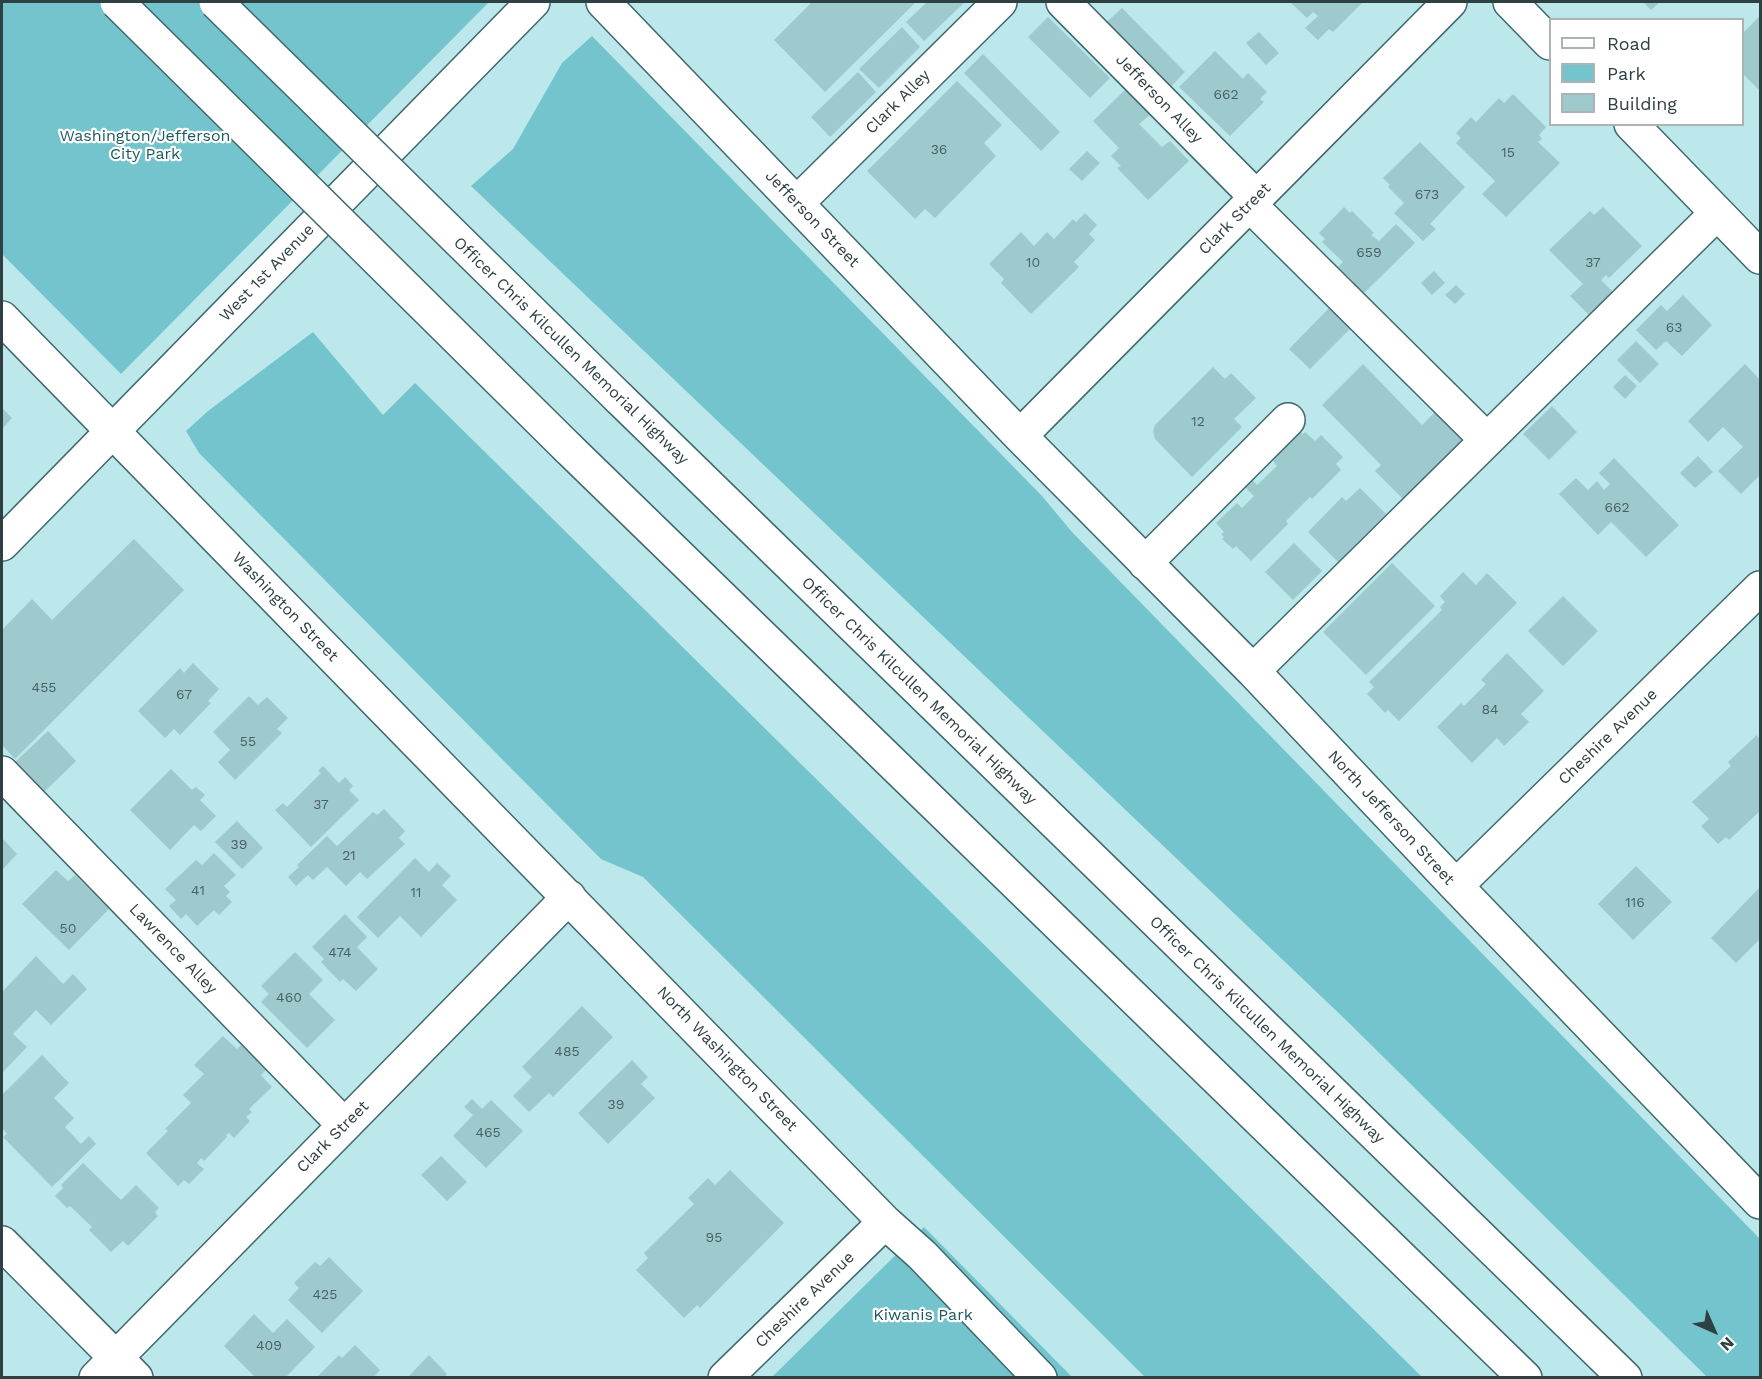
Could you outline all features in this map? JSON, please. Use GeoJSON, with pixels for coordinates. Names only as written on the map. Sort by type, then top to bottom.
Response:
{"type":"FeatureCollection","features":[{"type":"Feature","properties":{"kind":"main road"},"geometry":{"type":"LineString","coordinates":[[117,2],[568,448],[1525,1377]]}},
{"type":"Feature","properties":{"kind":"main road","name":"Officer Chris Kilcullen Memorial Highway"},"geometry":{"type":"LineString","coordinates":[[216,2],[643,422],[1625,1377]]}},
{"type":"Feature","properties":{"kind":"main road","name":"West 1st Avenue"},"geometry":{"type":"LineString","coordinates":[[2,544],[533,2]]}},
{"type":"Feature","properties":{"kind":"main road","name":"Jefferson Street"},"geometry":{"type":"LineString","coordinates":[[603,2],[1020,436]]}},
{"type":"Feature","properties":{"kind":"main road","name":"Clark Alley"},"geometry":{"type":"LineString","coordinates":[[797,203],[1000,2]]}},
{"type":"Feature","properties":{"kind":"main road","name":"Jefferson Alley"},"geometry":{"type":"LineString","coordinates":[[1063,2],[1252,201],[1487,440]]}},
{"type":"Feature","properties":{"kind":"main road","name":"Clark Street"},"geometry":{"type":"LineString","coordinates":[[1020,436],[1450,2]]}},
{"type":"Feature","properties":{"kind":"main road"},"geometry":{"type":"LineString","coordinates":[[1510,2],[1549,41]]}},
{"type":"Feature","properties":{"kind":"main road"},"geometry":{"type":"LineString","coordinates":[[1632,126],[1761,257]]}},
{"type":"Feature","properties":{"kind":"main road"},"geometry":{"type":"LineString","coordinates":[[1252,671],[1717,213]]}},
{"type":"Feature","properties":{"kind":"main road","name":"Washington Street"},"geometry":{"type":"LineString","coordinates":[[2,318],[569,897]]}},
{"type":"Feature","properties":{"kind":"main road"},"geometry":{"type":"LineString","coordinates":[[1145,562],[1288,420]]}},
{"type":"Feature","properties":{"kind":"main road","name":"North Jefferson Street"},"geometry":{"type":"LineString","coordinates":[[1020,436],[1252,671],[1761,1202]]}},
{"type":"Feature","properties":{"kind":"main road","name":"Cheshire Avenue"},"geometry":{"type":"LineString","coordinates":[[1456,886],[1761,588]]}},
{"type":"Feature","properties":{"kind":"main road","name":"Lawrence Alley"},"geometry":{"type":"LineString","coordinates":[[2,773],[344,1125]]}},
{"type":"Feature","properties":{"kind":"main road","name":"Clark Street"},"geometry":{"type":"LineString","coordinates":[[116,1371],[344,1125],[569,897]]}},
{"type":"Feature","properties":{"kind":"main road","name":"North Washington Street"},"geometry":{"type":"LineString","coordinates":[[569,897],[885,1222],[922,1255],[1040,1377]]}},
{"type":"Feature","properties":{"kind":"main road","name":"Cheshire Avenue"},"geometry":{"type":"LineString","coordinates":[[725,1377],[885,1222]]}},
{"type":"Feature","properties":{"kind":"main road"},"geometry":{"type":"LineString","coordinates":[[2,1242],[116,1371]]}},
{"type":"Feature","properties":{"kind":"green space","name":"Washington/Jefferson City Park"},"geometry":{"type":"Polygon","coordinates":[[[2,2],[489,2],[121,374],[2,254],[2,2]]]}},
{"type":"Feature","properties":{"kind":"green space"},"geometry":{"type":"Polygon","coordinates":[[[592,36],[1042,496],[1072,532],[1760,1239],[1760,1377],[1707,1377],[1348,1022],[471,186],[513,149],[562,63],[592,36]]]}},
{"type":"Feature","properties":{"kind":"green space"},"geometry":{"type":"Polygon","coordinates":[[[313,332],[383,415],[415,383],[1422,1377],[1145,1377],[643,877],[601,859],[199,453],[186,431],[208,411],[313,332]]]}},
{"type":"Feature","properties":{"kind":"green space","name":"Kiwanis Park"},"geometry":{"type":"Polygon","coordinates":[[[924,1227],[1072,1377],[771,1378],[924,1227]]]}},
{"type":"Feature","properties":{"kind":"building"},"geometry":{"type":"Polygon","coordinates":[[[812,2],[916,2],[825,92],[774,40],[812,2]]]}},
{"type":"Feature","properties":{"kind":"building"},"geometry":{"type":"Polygon","coordinates":[[[927,2],[965,2],[924,41],[906,22],[927,2]]]}},
{"type":"Feature","properties":{"kind":"building"},"geometry":{"type":"Polygon","coordinates":[[[1290,2],[1363,2],[1333,32],[1329,29],[1318,40],[1305,28],[1318,16],[1313,12],[1307,18],[1290,2]]]}},
{"type":"Feature","properties":{"kind":"building"},"geometry":{"type":"Polygon","coordinates":[[[1643,2],[1660,2],[1651,10],[1643,2]]]}},
{"type":"Feature","properties":{"kind":"building"},"geometry":{"type":"Polygon","coordinates":[[[1122,8],[1185,72],[1163,95],[1099,29],[1122,8]]]}},
{"type":"Feature","properties":{"kind":"building"},"geometry":{"type":"Polygon","coordinates":[[[1760,16],[1760,91],[1744,75],[1744,32],[1760,16]]]}},
{"type":"Feature","properties":{"kind":"building"},"geometry":{"type":"Polygon","coordinates":[[[1048,17],[1110,78],[1090,98],[1028,37],[1048,17]]]}},
{"type":"Feature","properties":{"kind":"building"},"geometry":{"type":"Polygon","coordinates":[[[902,27],[920,47],[879,88],[859,69],[902,27]]]}},
{"type":"Feature","properties":{"kind":"building"},"geometry":{"type":"Polygon","coordinates":[[[1259,32],[1279,53],[1266,65],[1246,43],[1259,32]]]}},
{"type":"Feature","properties":{"kind":"building"},"geometry":{"type":"Polygon","coordinates":[[[1215,51],[1243,79],[1248,73],[1267,92],[1260,99],[1264,102],[1230,136],[1179,87],[1215,51]]]}},
{"type":"Feature","properties":{"kind":"building"},"geometry":{"type":"Polygon","coordinates":[[[983,54],[1060,132],[1041,151],[964,73],[983,54]]]}},
{"type":"Feature","properties":{"kind":"building"},"geometry":{"type":"Polygon","coordinates":[[[858,72],[876,92],[830,137],[811,117],[858,72]]]}},
{"type":"Feature","properties":{"kind":"building"},"geometry":{"type":"Polygon","coordinates":[[[957,81],[1002,125],[984,143],[996,156],[935,218],[925,209],[915,219],[867,171],[957,81]]]}},
{"type":"Feature","properties":{"kind":"building"},"geometry":{"type":"Polygon","coordinates":[[[1126,89],[1151,114],[1139,124],[1162,147],[1170,141],[1189,161],[1148,200],[1117,168],[1121,166],[1111,156],[1119,148],[1093,121],[1126,89]]]}},
{"type":"Feature","properties":{"kind":"building"},"geometry":{"type":"Polygon","coordinates":[[[1513,94],[1546,127],[1539,135],[1542,139],[1538,142],[1560,163],[1506,217],[1482,194],[1495,181],[1456,143],[1461,138],[1456,133],[1471,117],[1476,122],[1499,98],[1504,103],[1513,94]]]}},
{"type":"Feature","properties":{"kind":"building"},"geometry":{"type":"Polygon","coordinates":[[[1420,142],[1465,187],[1430,224],[1436,229],[1423,241],[1394,213],[1404,203],[1388,187],[1390,185],[1383,178],[1420,142]]]}},
{"type":"Feature","properties":{"kind":"building"},"geometry":{"type":"Polygon","coordinates":[[[1087,151],[1100,163],[1082,181],[1069,169],[1087,151]]]}},
{"type":"Feature","properties":{"kind":"building"},"geometry":{"type":"Polygon","coordinates":[[[1344,207],[1350,213],[1352,211],[1374,233],[1371,235],[1379,241],[1396,224],[1415,243],[1361,296],[1350,285],[1353,281],[1338,267],[1343,262],[1322,242],[1325,239],[1319,233],[1344,207]]]}},
{"type":"Feature","properties":{"kind":"building"},"geometry":{"type":"Polygon","coordinates":[[[1603,207],[1642,246],[1609,278],[1606,275],[1601,280],[1617,296],[1593,319],[1570,296],[1583,284],[1549,250],[1590,211],[1594,215],[1603,207]]]}},
{"type":"Feature","properties":{"kind":"building"},"geometry":{"type":"Polygon","coordinates":[[[1085,213],[1097,225],[1089,234],[1095,240],[1074,262],[1079,267],[1031,314],[1001,283],[1004,279],[989,264],[1021,232],[1034,246],[1047,232],[1054,239],[1073,219],[1076,222],[1085,213]]]}},
{"type":"Feature","properties":{"kind":"building"},"geometry":{"type":"Polygon","coordinates":[[[1434,271],[1445,283],[1432,295],[1421,283],[1434,271]]]}},
{"type":"Feature","properties":{"kind":"building"},"geometry":{"type":"Polygon","coordinates":[[[1456,285],[1465,294],[1455,304],[1445,295],[1456,285]]]}},
{"type":"Feature","properties":{"kind":"building"},"geometry":{"type":"Polygon","coordinates":[[[1683,295],[1712,325],[1682,356],[1666,341],[1656,350],[1636,330],[1661,305],[1667,311],[1683,295]]]}},
{"type":"Feature","properties":{"kind":"building"},"geometry":{"type":"Polygon","coordinates":[[[1333,304],[1354,325],[1310,369],[1289,349],[1333,304]]]}},
{"type":"Feature","properties":{"kind":"building"},"geometry":{"type":"Polygon","coordinates":[[[1636,341],[1659,364],[1640,383],[1617,360],[1636,341]]]}},
{"type":"Feature","properties":{"kind":"building"},"geometry":{"type":"Polygon","coordinates":[[[1363,364],[1422,425],[1436,411],[1467,442],[1406,502],[1375,471],[1381,465],[1322,405],[1363,364]]]}},
{"type":"Feature","properties":{"kind":"building"},"geometry":{"type":"Polygon","coordinates":[[[1745,364],[1760,380],[1760,475],[1741,494],[1718,471],[1743,447],[1723,427],[1708,442],[1688,421],[1745,364]]]}},
{"type":"Feature","properties":{"kind":"building"},"geometry":{"type":"Polygon","coordinates":[[[1213,367],[1225,379],[1231,373],[1256,398],[1234,419],[1242,427],[1192,477],[1155,439],[1153,431],[1155,425],[1213,367]]]}},
{"type":"Feature","properties":{"kind":"building"},"geometry":{"type":"Polygon","coordinates":[[[1625,375],[1637,386],[1625,399],[1613,387],[1625,375]]]}},
{"type":"Feature","properties":{"kind":"building"},"geometry":{"type":"Polygon","coordinates":[[[1552,406],[1577,432],[1549,460],[1523,434],[1552,406]]]}},
{"type":"Feature","properties":{"kind":"building"},"geometry":{"type":"Polygon","coordinates":[[[2,408],[12,418],[2,429],[2,408]]]}},
{"type":"Feature","properties":{"kind":"building"},"geometry":{"type":"Polygon","coordinates":[[[1299,431],[1303,434],[1305,432],[1315,441],[1321,435],[1343,457],[1336,464],[1341,470],[1286,521],[1288,524],[1251,561],[1236,546],[1233,549],[1222,539],[1224,537],[1221,534],[1224,532],[1216,523],[1237,503],[1242,508],[1254,496],[1243,485],[1250,477],[1257,485],[1277,466],[1271,454],[1299,431]]]}},
{"type":"Feature","properties":{"kind":"building"},"geometry":{"type":"Polygon","coordinates":[[[1698,456],[1713,472],[1695,488],[1680,473],[1698,456]]]}},
{"type":"Feature","properties":{"kind":"building"},"geometry":{"type":"Polygon","coordinates":[[[1614,458],[1679,525],[1646,557],[1611,522],[1598,535],[1559,494],[1576,478],[1588,490],[1597,481],[1604,490],[1610,484],[1599,473],[1614,458]]]}},
{"type":"Feature","properties":{"kind":"building"},"geometry":{"type":"Polygon","coordinates":[[[1360,488],[1386,514],[1338,562],[1308,532],[1342,497],[1346,501],[1360,488]]]}},
{"type":"Feature","properties":{"kind":"building"},"geometry":{"type":"Polygon","coordinates":[[[134,539],[184,590],[15,759],[2,745],[2,630],[32,599],[52,620],[134,539]]]}},
{"type":"Feature","properties":{"kind":"building"},"geometry":{"type":"Polygon","coordinates":[[[1294,543],[1322,571],[1293,600],[1265,572],[1294,543]]]}},
{"type":"Feature","properties":{"kind":"building"},"geometry":{"type":"Polygon","coordinates":[[[1392,563],[1435,606],[1366,675],[1323,632],[1392,563]]]}},
{"type":"Feature","properties":{"kind":"building"},"geometry":{"type":"Polygon","coordinates":[[[1463,572],[1476,585],[1487,573],[1517,603],[1399,721],[1388,710],[1385,713],[1367,694],[1374,687],[1369,682],[1442,610],[1440,607],[1445,602],[1440,596],[1463,572]]]}},
{"type":"Feature","properties":{"kind":"building"},"geometry":{"type":"Polygon","coordinates":[[[1563,596],[1598,631],[1563,666],[1528,631],[1563,596]]]}},
{"type":"Feature","properties":{"kind":"building"},"geometry":{"type":"Polygon","coordinates":[[[1507,653],[1544,691],[1521,714],[1529,722],[1504,746],[1497,738],[1472,763],[1437,727],[1461,703],[1464,706],[1486,684],[1481,680],[1507,653]]]}},
{"type":"Feature","properties":{"kind":"building"},"geometry":{"type":"Polygon","coordinates":[[[193,663],[219,689],[208,701],[211,703],[180,735],[174,729],[165,738],[138,711],[180,668],[184,673],[193,663]]]}},
{"type":"Feature","properties":{"kind":"building"},"geometry":{"type":"Polygon","coordinates":[[[249,696],[258,705],[267,697],[288,718],[277,729],[282,733],[235,780],[218,762],[230,750],[213,732],[249,696]]]}},
{"type":"Feature","properties":{"kind":"building"},"geometry":{"type":"Polygon","coordinates":[[[48,731],[76,761],[42,794],[13,764],[48,731]]]}},
{"type":"Feature","properties":{"kind":"building"},"geometry":{"type":"Polygon","coordinates":[[[1757,735],[1760,740],[1760,811],[1729,840],[1726,837],[1718,844],[1701,826],[1709,819],[1692,802],[1731,766],[1728,762],[1757,735]]]}},
{"type":"Feature","properties":{"kind":"building"},"geometry":{"type":"Polygon","coordinates":[[[323,766],[339,783],[345,777],[353,786],[349,790],[359,800],[311,847],[275,810],[283,803],[287,807],[321,773],[318,771],[323,766]]]}},
{"type":"Feature","properties":{"kind":"building"},"geometry":{"type":"Polygon","coordinates":[[[171,769],[192,790],[196,787],[205,795],[200,800],[216,816],[201,831],[194,825],[170,850],[130,810],[171,769]]]}},
{"type":"Feature","properties":{"kind":"building"},"geometry":{"type":"Polygon","coordinates":[[[384,809],[405,831],[399,838],[405,844],[367,879],[360,872],[346,886],[327,867],[313,880],[308,875],[296,886],[288,877],[327,836],[337,846],[373,812],[377,815],[384,809]]]}},
{"type":"Feature","properties":{"kind":"building"},"geometry":{"type":"Polygon","coordinates":[[[237,821],[263,848],[242,869],[215,842],[237,821]]]}},
{"type":"Feature","properties":{"kind":"building"},"geometry":{"type":"Polygon","coordinates":[[[3,839],[17,854],[2,870],[2,841],[3,839]]]}},
{"type":"Feature","properties":{"kind":"building"},"geometry":{"type":"Polygon","coordinates":[[[214,853],[236,875],[224,886],[230,892],[226,896],[232,902],[219,915],[214,910],[197,926],[186,914],[181,919],[169,906],[176,900],[165,889],[196,860],[202,865],[214,853]]]}},
{"type":"Feature","properties":{"kind":"building"},"geometry":{"type":"Polygon","coordinates":[[[415,858],[429,872],[437,863],[451,876],[442,885],[457,900],[421,937],[400,916],[378,938],[357,917],[415,858]]]}},
{"type":"Feature","properties":{"kind":"building"},"geometry":{"type":"Polygon","coordinates":[[[1636,866],[1672,902],[1633,940],[1598,904],[1636,866]]]}},
{"type":"Feature","properties":{"kind":"building"},"geometry":{"type":"Polygon","coordinates":[[[56,870],[68,881],[75,875],[109,909],[69,950],[22,904],[56,870]]]}},
{"type":"Feature","properties":{"kind":"building"},"geometry":{"type":"Polygon","coordinates":[[[1760,887],[1760,939],[1736,963],[1711,938],[1760,887]]]}},
{"type":"Feature","properties":{"kind":"building"},"geometry":{"type":"Polygon","coordinates":[[[345,914],[367,937],[357,947],[378,969],[356,991],[343,979],[340,982],[321,962],[324,959],[312,947],[345,914]]]}},
{"type":"Feature","properties":{"kind":"building"},"geometry":{"type":"Polygon","coordinates":[[[295,952],[323,980],[309,994],[335,1020],[307,1048],[261,1002],[269,994],[261,986],[295,952]]]}},
{"type":"Feature","properties":{"kind":"building"},"geometry":{"type":"Polygon","coordinates":[[[36,956],[63,984],[73,974],[87,989],[51,1025],[36,1010],[13,1034],[27,1047],[2,1073],[2,992],[36,956]]]}},
{"type":"Feature","properties":{"kind":"building"},"geometry":{"type":"Polygon","coordinates":[[[582,1006],[613,1037],[553,1097],[549,1093],[529,1112],[513,1096],[532,1077],[522,1067],[582,1006]]]}},
{"type":"Feature","properties":{"kind":"building"},"geometry":{"type":"Polygon","coordinates":[[[223,1036],[237,1049],[241,1045],[266,1070],[261,1075],[272,1087],[249,1109],[252,1112],[246,1117],[250,1121],[234,1138],[229,1133],[226,1135],[227,1137],[204,1161],[201,1158],[197,1163],[204,1169],[189,1184],[184,1180],[178,1186],[146,1153],[168,1131],[165,1129],[191,1103],[183,1095],[204,1074],[194,1065],[223,1036]]]}},
{"type":"Feature","properties":{"kind":"building"},"geometry":{"type":"Polygon","coordinates":[[[42,1055],[69,1083],[54,1098],[74,1118],[65,1127],[81,1144],[89,1136],[96,1144],[52,1187],[3,1137],[7,1134],[2,1128],[2,1095],[42,1055]]]}},
{"type":"Feature","properties":{"kind":"building"},"geometry":{"type":"Polygon","coordinates":[[[632,1060],[648,1077],[641,1084],[655,1098],[608,1144],[578,1113],[632,1060]]]}},
{"type":"Feature","properties":{"kind":"building"},"geometry":{"type":"Polygon","coordinates":[[[472,1099],[482,1109],[491,1100],[523,1131],[486,1168],[453,1136],[473,1115],[464,1107],[472,1099]]]}},
{"type":"Feature","properties":{"kind":"building"},"geometry":{"type":"Polygon","coordinates":[[[441,1156],[467,1182],[447,1201],[421,1175],[441,1156]]]}},
{"type":"Feature","properties":{"kind":"building"},"geometry":{"type":"Polygon","coordinates":[[[83,1163],[121,1200],[136,1185],[159,1208],[155,1212],[158,1216],[128,1246],[123,1241],[111,1252],[89,1230],[92,1227],[70,1206],[67,1208],[55,1196],[63,1188],[61,1185],[83,1163]]]}},
{"type":"Feature","properties":{"kind":"building"},"geometry":{"type":"Polygon","coordinates":[[[730,1170],[784,1223],[700,1308],[697,1305],[684,1318],[636,1270],[648,1258],[644,1253],[694,1204],[688,1198],[708,1178],[715,1185],[730,1170]]]}},
{"type":"Feature","properties":{"kind":"building"},"geometry":{"type":"Polygon","coordinates":[[[329,1257],[363,1291],[322,1333],[288,1300],[299,1288],[294,1283],[315,1262],[320,1266],[329,1257]]]}},
{"type":"Feature","properties":{"kind":"building"},"geometry":{"type":"Polygon","coordinates":[[[254,1314],[273,1333],[287,1319],[315,1347],[285,1378],[256,1378],[224,1346],[254,1314]]]}},
{"type":"Feature","properties":{"kind":"building"},"geometry":{"type":"Polygon","coordinates":[[[355,1345],[380,1370],[373,1378],[316,1378],[339,1355],[342,1358],[355,1345]]]}},
{"type":"Feature","properties":{"kind":"building"},"geometry":{"type":"Polygon","coordinates":[[[429,1355],[447,1374],[444,1378],[407,1378],[429,1355]]]}}]}
